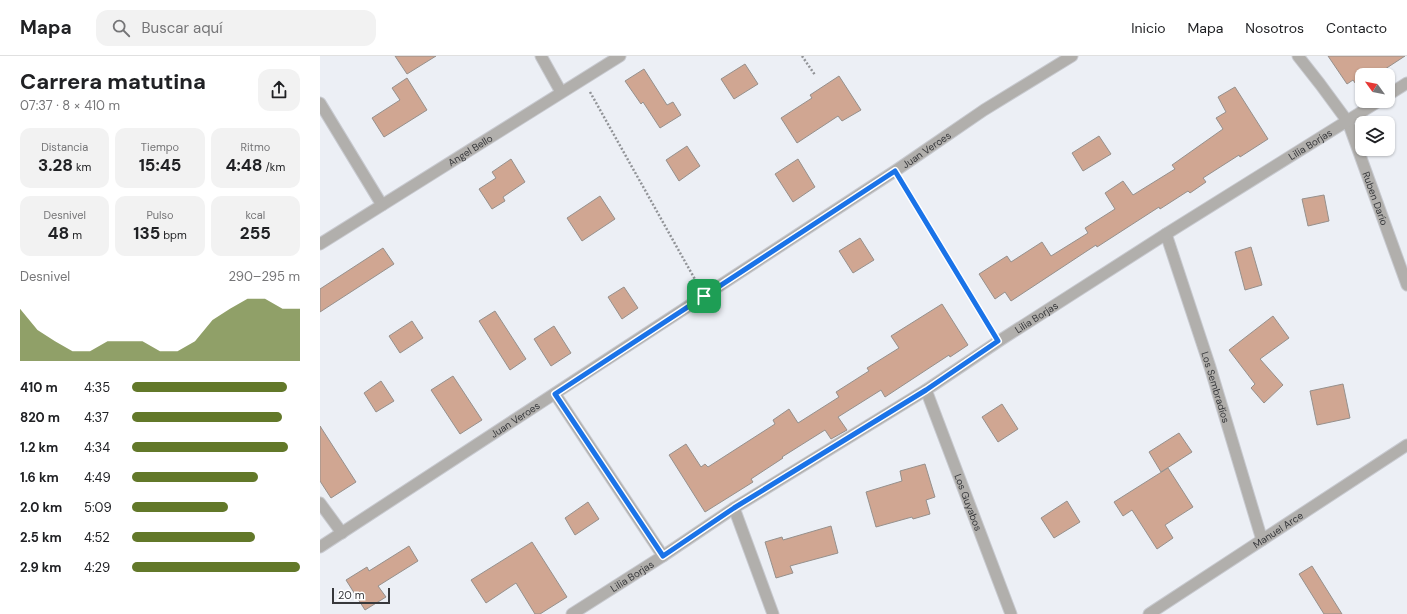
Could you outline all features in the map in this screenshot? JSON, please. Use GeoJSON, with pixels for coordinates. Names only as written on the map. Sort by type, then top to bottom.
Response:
{"type":"FeatureCollection","features":[{"type":"Feature","properties":{"kind":"street"},"geometry":{"type":"LineString","coordinates":[[541,56],[561,92]]}},
{"type":"Feature","properties":{"kind":"street","name":"Angel Bello"},"geometry":{"type":"LineString","coordinates":[[320,244],[620,56]]}},
{"type":"Feature","properties":{"kind":"street","name":"Ruben Darío"},"geometry":{"type":"LineString","coordinates":[[1298,56],[1348,122],[1407,285]]}},
{"type":"Feature","properties":{"kind":"street","name":"Juan Veroes"},"geometry":{"type":"LineString","coordinates":[[320,547],[895,171],[984,110],[1067,57]]}},
{"type":"Feature","properties":{"kind":"street"},"geometry":{"type":"LineString","coordinates":[[1395,91],[1407,83]]}},
{"type":"Feature","properties":{"kind":"street"},"geometry":{"type":"LineString","coordinates":[[320,103],[382,205]]}},
{"type":"Feature","properties":{"kind":"street","name":"Lilia Borjas"},"geometry":{"type":"LineString","coordinates":[[572,614],[663,556],[734,508],[926,390],[998,341],[1369,108]]}},
{"type":"Feature","properties":{"kind":"street","name":"Los Sembradíos"},"geometry":{"type":"LineString","coordinates":[[1166,234],[1210,368],[1262,540]]}},
{"type":"Feature","properties":{"kind":"street","name":"Los Guyabos"},"geometry":{"type":"LineString","coordinates":[[926,390],[1011,614]]}},
{"type":"Feature","properties":{"kind":"street"},"geometry":{"type":"LineString","coordinates":[[555,394],[663,556]]}},
{"type":"Feature","properties":{"kind":"street","name":"Manuel Arce"},"geometry":{"type":"LineString","coordinates":[[1149,614],[1407,445]]}},
{"type":"Feature","properties":{"kind":"street"},"geometry":{"type":"LineString","coordinates":[[320,503],[342,533]]}},
{"type":"Feature","properties":{"kind":"street"},"geometry":{"type":"LineString","coordinates":[[734,508],[773,614]]}},
{"type":"Feature","properties":{"kind":"path"},"geometry":{"type":"LineString","coordinates":[[802,56],[814,75]]}},
{"type":"Feature","properties":{"kind":"path"},"geometry":{"type":"LineString","coordinates":[[583,79],[704,296]]}},
{"type":"Feature","properties":{"kind":"path"},"geometry":{"type":"LineString","coordinates":[[895,171],[998,341]]}},
{"type":"Feature","properties":{"kind":"building"},"geometry":{"type":"Polygon","coordinates":[[[395,56],[436,56],[407,74],[395,56]]]}},
{"type":"Feature","properties":{"kind":"building"},"geometry":{"type":"Polygon","coordinates":[[[1328,56],[1405,56],[1387,68],[1355,68],[1355,83],[1353,80],[1347,84],[1328,56]]]}},
{"type":"Feature","properties":{"kind":"building"},"geometry":{"type":"Polygon","coordinates":[[[745,64],[758,84],[734,99],[721,79],[745,64]]]}},
{"type":"Feature","properties":{"kind":"building"},"geometry":{"type":"Polygon","coordinates":[[[644,69],[667,105],[673,102],[681,115],[660,128],[643,102],[641,104],[625,81],[644,69]]]}},
{"type":"Feature","properties":{"kind":"building"},"geometry":{"type":"Polygon","coordinates":[[[839,76],[861,110],[842,121],[838,116],[797,143],[781,118],[812,98],[810,95],[839,76]]]}},
{"type":"Feature","properties":{"kind":"building"},"geometry":{"type":"Polygon","coordinates":[[[407,78],[427,110],[384,137],[372,118],[400,100],[392,88],[407,78]]]}},
{"type":"Feature","properties":{"kind":"building"},"geometry":{"type":"Polygon","coordinates":[[[1235,87],[1268,139],[1240,157],[1239,155],[1203,178],[1206,182],[1190,193],[1188,191],[1160,209],[1159,207],[1097,247],[1096,245],[1011,301],[1005,292],[995,299],[979,274],[1007,256],[1011,262],[1042,242],[1051,256],[1088,233],[1085,228],[1115,209],[1105,193],[1123,181],[1133,195],[1175,169],[1172,165],[1223,129],[1216,118],[1226,112],[1218,97],[1235,87]]]}},
{"type":"Feature","properties":{"kind":"building"},"geometry":{"type":"Polygon","coordinates":[[[1099,136],[1111,154],[1083,171],[1072,153],[1099,136]]]}},
{"type":"Feature","properties":{"kind":"building"},"geometry":{"type":"Polygon","coordinates":[[[687,146],[700,166],[679,181],[666,160],[687,146]]]}},
{"type":"Feature","properties":{"kind":"building"},"geometry":{"type":"Polygon","coordinates":[[[511,159],[525,182],[503,197],[505,201],[492,209],[479,189],[496,178],[492,172],[511,159]]]}},
{"type":"Feature","properties":{"kind":"building"},"geometry":{"type":"Polygon","coordinates":[[[798,159],[815,187],[793,202],[775,174],[798,159]]]}},
{"type":"Feature","properties":{"kind":"building"},"geometry":{"type":"Polygon","coordinates":[[[1324,195],[1329,221],[1308,226],[1302,199],[1324,195]]]}},
{"type":"Feature","properties":{"kind":"building"},"geometry":{"type":"Polygon","coordinates":[[[600,196],[615,219],[582,241],[567,218],[600,196]]]}},
{"type":"Feature","properties":{"kind":"building"},"geometry":{"type":"Polygon","coordinates":[[[860,238],[874,260],[853,273],[839,251],[860,238]]]}},
{"type":"Feature","properties":{"kind":"building"},"geometry":{"type":"Polygon","coordinates":[[[1251,247],[1262,285],[1245,290],[1235,252],[1251,247]]]}},
{"type":"Feature","properties":{"kind":"building"},"geometry":{"type":"Polygon","coordinates":[[[383,248],[394,264],[320,312],[320,289],[383,248]]]}},
{"type":"Feature","properties":{"kind":"building"},"geometry":{"type":"Polygon","coordinates":[[[624,287],[638,308],[622,319],[608,297],[624,287]]]}},
{"type":"Feature","properties":{"kind":"building"},"geometry":{"type":"Polygon","coordinates":[[[942,304],[968,345],[950,357],[949,355],[885,397],[881,390],[838,417],[847,430],[831,439],[825,430],[782,457],[783,458],[751,479],[753,482],[705,512],[669,455],[686,444],[701,467],[705,464],[708,467],[775,424],[773,420],[789,409],[798,423],[839,397],[836,392],[869,371],[867,368],[899,348],[891,336],[942,304]]]}},
{"type":"Feature","properties":{"kind":"building"},"geometry":{"type":"Polygon","coordinates":[[[495,311],[526,359],[510,370],[479,321],[495,311]]]}},
{"type":"Feature","properties":{"kind":"building"},"geometry":{"type":"Polygon","coordinates":[[[1273,316],[1289,338],[1260,359],[1283,385],[1264,403],[1251,388],[1255,384],[1229,350],[1273,316]]]}},
{"type":"Feature","properties":{"kind":"building"},"geometry":{"type":"Polygon","coordinates":[[[412,321],[423,338],[400,353],[389,336],[412,321]]]}},
{"type":"Feature","properties":{"kind":"building"},"geometry":{"type":"Polygon","coordinates":[[[554,326],[571,353],[551,366],[534,339],[554,326]]]}},
{"type":"Feature","properties":{"kind":"building"},"geometry":{"type":"Polygon","coordinates":[[[453,376],[482,420],[460,434],[431,390],[453,376]]]}},
{"type":"Feature","properties":{"kind":"building"},"geometry":{"type":"Polygon","coordinates":[[[381,381],[394,401],[376,412],[364,393],[381,381]]]}},
{"type":"Feature","properties":{"kind":"building"},"geometry":{"type":"Polygon","coordinates":[[[1343,384],[1350,418],[1317,425],[1310,391],[1343,384]]]}},
{"type":"Feature","properties":{"kind":"building"},"geometry":{"type":"Polygon","coordinates":[[[1002,404],[1018,429],[998,442],[982,417],[1002,404]]]}},
{"type":"Feature","properties":{"kind":"building"},"geometry":{"type":"Polygon","coordinates":[[[320,426],[356,482],[331,498],[320,481],[320,426]]]}},
{"type":"Feature","properties":{"kind":"building"},"geometry":{"type":"Polygon","coordinates":[[[1179,433],[1192,452],[1161,472],[1149,452],[1179,433]]]}},
{"type":"Feature","properties":{"kind":"building"},"geometry":{"type":"Polygon","coordinates":[[[925,464],[935,497],[926,500],[930,514],[913,519],[912,517],[876,527],[866,492],[902,481],[900,471],[925,464]]]}},
{"type":"Feature","properties":{"kind":"building"},"geometry":{"type":"Polygon","coordinates":[[[1168,468],[1193,507],[1165,525],[1173,538],[1157,549],[1132,510],[1123,516],[1114,502],[1168,468]]]}},
{"type":"Feature","properties":{"kind":"building"},"geometry":{"type":"Polygon","coordinates":[[[1067,501],[1080,522],[1054,538],[1041,518],[1067,501]]]}},
{"type":"Feature","properties":{"kind":"building"},"geometry":{"type":"Polygon","coordinates":[[[588,502],[599,519],[575,535],[565,518],[588,502]]]}},
{"type":"Feature","properties":{"kind":"building"},"geometry":{"type":"Polygon","coordinates":[[[831,526],[838,553],[790,566],[793,573],[776,578],[765,542],[782,537],[783,540],[831,526]]]}},
{"type":"Feature","properties":{"kind":"building"},"geometry":{"type":"Polygon","coordinates":[[[532,542],[567,597],[540,614],[535,614],[516,583],[486,603],[471,580],[532,542]]]}},
{"type":"Feature","properties":{"kind":"building"},"geometry":{"type":"Polygon","coordinates":[[[409,546],[418,561],[378,586],[386,597],[365,610],[346,580],[367,567],[369,571],[409,546]]]}},
{"type":"Feature","properties":{"kind":"building"},"geometry":{"type":"Polygon","coordinates":[[[1312,566],[1342,614],[1324,614],[1299,574],[1312,566]]]}},
{"type":"Feature","properties":{"kind":"route"},"geometry":{"type":"LineString","coordinates":[[895,171],[998,341],[926,390],[734,508],[663,556],[555,394],[704,296],[895,171]]}}]}
